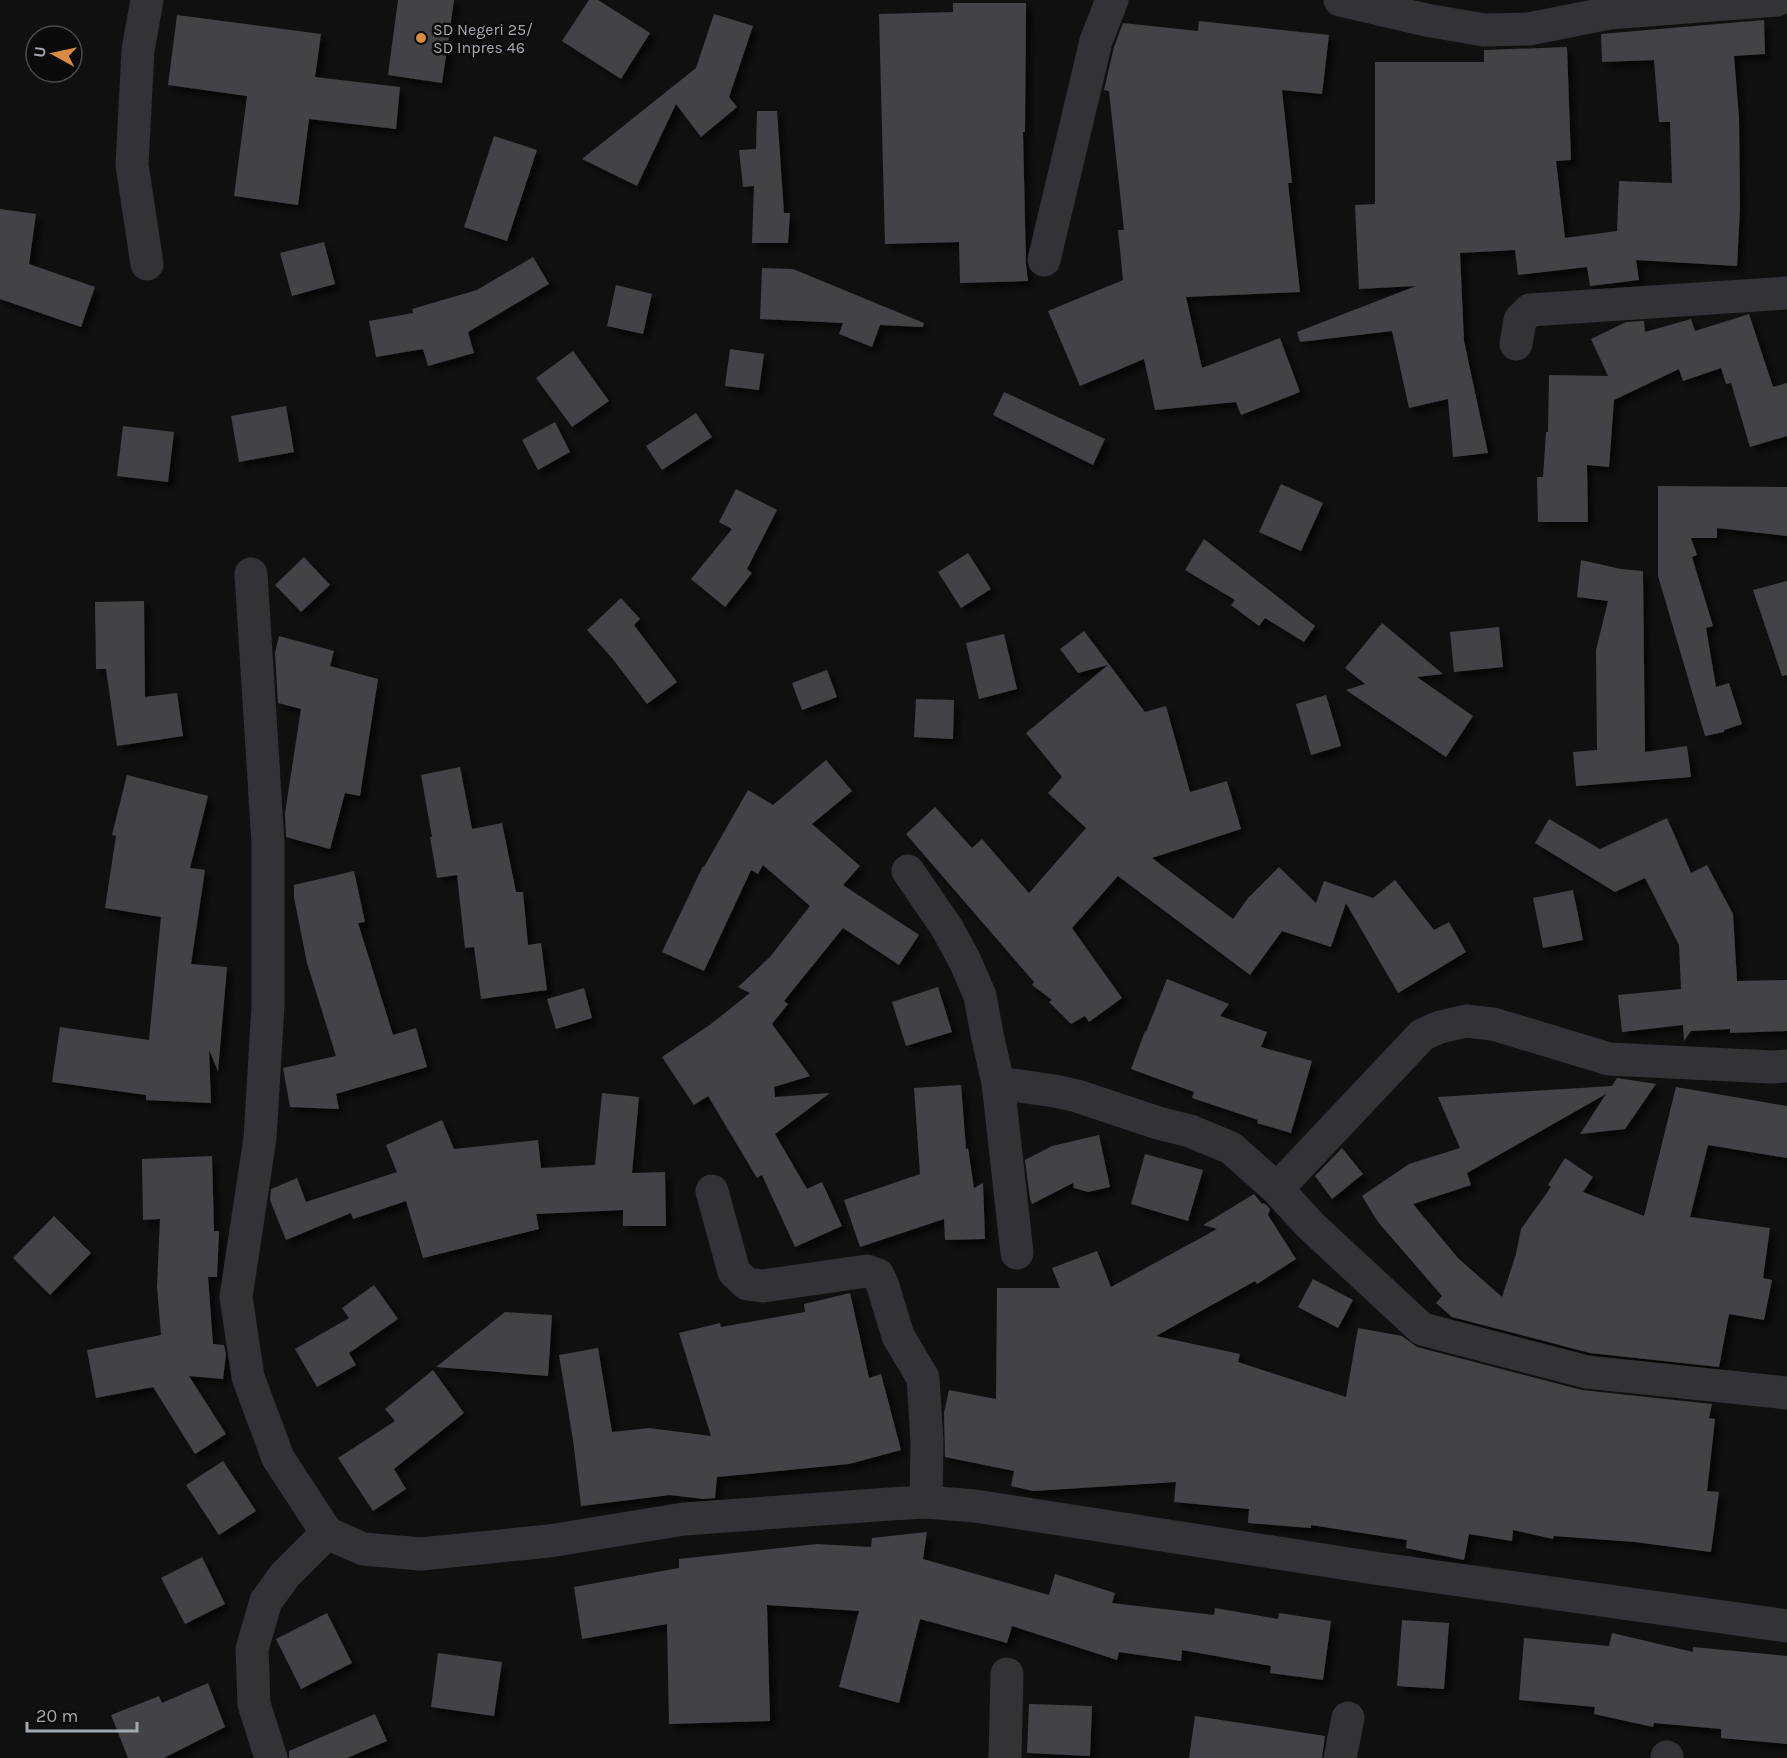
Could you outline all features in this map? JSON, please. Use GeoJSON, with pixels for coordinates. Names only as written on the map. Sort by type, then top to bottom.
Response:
{"type":"FeatureCollection","features":[{"type":"Feature","properties":{"kind":"street"},"geometry":{"type":"LineString","coordinates":[[147,0],[138,50],[132,165],[147,264]]}},
{"type":"Feature","properties":{"kind":"street"},"geometry":{"type":"LineString","coordinates":[[1044,260],[1096,42],[1112,0]]}},
{"type":"Feature","properties":{"kind":"street"},"geometry":{"type":"LineString","coordinates":[[1340,0],[1426,20],[1484,30],[1529,29],[1609,13],[1777,0]]}},
{"type":"Feature","properties":{"kind":"street"},"geometry":{"type":"LineString","coordinates":[[1516,344],[1520,320],[1530,310],[1787,293]]}},
{"type":"Feature","properties":{"kind":"street"},"geometry":{"type":"LineString","coordinates":[[251,574],[268,843],[268,1006],[260,1138],[236,1297],[248,1377],[278,1458],[327,1533],[363,1549],[421,1554],[549,1541],[684,1519],[890,1504],[926,1503],[975,1506],[1382,1569],[1787,1626]]}},
{"type":"Feature","properties":{"kind":"street"},"geometry":{"type":"LineString","coordinates":[[908,871],[947,928],[980,996],[998,1083],[1017,1253]]}},
{"type":"Feature","properties":{"kind":"street"},"geometry":{"type":"LineString","coordinates":[[1277,1189],[1422,1035],[1440,1027],[1466,1021],[1494,1024],[1609,1059],[1787,1066]]}},
{"type":"Feature","properties":{"kind":"street"},"geometry":{"type":"LineString","coordinates":[[998,1083],[1055,1090],[1190,1131],[1231,1148],[1277,1189],[1310,1225],[1422,1329],[1587,1372],[1787,1393]]}},
{"type":"Feature","properties":{"kind":"street"},"geometry":{"type":"LineString","coordinates":[[712,1191],[734,1272],[747,1284],[763,1286],[867,1271],[878,1275],[898,1336],[923,1378],[927,1441],[926,1503]]}},
{"type":"Feature","properties":{"kind":"street"},"geometry":{"type":"LineString","coordinates":[[271,1758],[254,1704],[252,1648],[266,1601],[285,1575],[327,1533]]}},
{"type":"Feature","properties":{"kind":"street"},"geometry":{"type":"LineString","coordinates":[[1005,1758],[1007,1674]]}},
{"type":"Feature","properties":{"kind":"street"},"geometry":{"type":"LineString","coordinates":[[1340,1758],[1348,1718]]}},
{"type":"Feature","properties":{"kind":"building","name":"SD Negeri 25/ SD Inpres 46"},"geometry":{"type":"Polygon","coordinates":[[[398,0],[454,0],[442,83],[388,75],[398,0]]]}},
{"type":"Feature","properties":{"kind":"building"},"geometry":{"type":"Polygon","coordinates":[[[589,0],[598,0],[650,33],[621,79],[562,41],[589,0]]]}},
{"type":"Feature","properties":{"kind":"building"},"geometry":{"type":"Polygon","coordinates":[[[953,3],[1026,3],[1025,132],[1023,132],[1028,281],[960,283],[959,242],[885,244],[879,14],[953,12],[953,3]]]}},
{"type":"Feature","properties":{"kind":"building"},"geometry":{"type":"Polygon","coordinates":[[[714,14],[753,26],[729,97],[737,107],[701,137],[676,104],[637,186],[582,159],[696,68],[714,14]]]}},
{"type":"Feature","properties":{"kind":"building"},"geometry":{"type":"Polygon","coordinates":[[[177,15],[321,34],[315,77],[400,87],[396,129],[309,119],[298,205],[234,196],[247,96],[168,85],[177,15]]]}},
{"type":"Feature","properties":{"kind":"building"},"geometry":{"type":"Polygon","coordinates":[[[1764,20],[1765,54],[1734,56],[1739,118],[1740,208],[1737,266],[1636,260],[1639,280],[1590,286],[1587,267],[1518,275],[1515,250],[1460,253],[1464,341],[1488,453],[1453,457],[1448,399],[1409,408],[1392,331],[1300,342],[1297,332],[1416,286],[1359,289],[1355,205],[1375,204],[1375,62],[1484,62],[1484,50],[1567,47],[1571,160],[1556,161],[1565,238],[1617,231],[1619,181],[1672,183],[1670,122],[1659,122],[1654,60],[1602,62],[1601,34],[1764,20]]]}},
{"type":"Feature","properties":{"kind":"building"},"geometry":{"type":"Polygon","coordinates":[[[1199,21],[1329,35],[1322,94],[1282,90],[1292,183],[1288,183],[1300,292],[1186,297],[1202,368],[1280,338],[1300,392],[1241,415],[1236,402],[1155,410],[1144,359],[1080,386],[1048,311],[1123,280],[1118,230],[1124,230],[1109,91],[1104,90],[1114,47],[1123,23],[1198,31],[1199,21]]]}},
{"type":"Feature","properties":{"kind":"building"},"geometry":{"type":"Polygon","coordinates":[[[757,111],[777,111],[784,213],[790,213],[788,243],[752,243],[754,186],[743,187],[739,150],[756,149],[757,111]]]}},
{"type":"Feature","properties":{"kind":"building"},"geometry":{"type":"Polygon","coordinates":[[[494,136],[537,150],[507,241],[464,227],[494,136]]]}},
{"type":"Feature","properties":{"kind":"building"},"geometry":{"type":"Polygon","coordinates":[[[0,209],[36,214],[29,264],[95,287],[81,327],[0,299],[0,209]]]}},
{"type":"Feature","properties":{"kind":"building"},"geometry":{"type":"Polygon","coordinates":[[[324,242],[335,284],[292,296],[280,253],[324,242]]]}},
{"type":"Feature","properties":{"kind":"building"},"geometry":{"type":"Polygon","coordinates":[[[533,257],[549,284],[468,332],[474,353],[428,366],[423,349],[376,357],[369,321],[413,313],[412,309],[477,290],[533,257]]]}},
{"type":"Feature","properties":{"kind":"building"},"geometry":{"type":"Polygon","coordinates":[[[762,268],[793,269],[924,323],[923,327],[880,325],[872,347],[839,334],[843,323],[760,319],[762,268]]]}},
{"type":"Feature","properties":{"kind":"building"},"geometry":{"type":"Polygon","coordinates":[[[616,285],[652,294],[643,334],[607,326],[616,285]]]}},
{"type":"Feature","properties":{"kind":"building"},"geometry":{"type":"Polygon","coordinates":[[[1749,314],[1773,387],[1787,383],[1787,436],[1750,447],[1731,383],[1726,384],[1721,368],[1683,381],[1679,369],[1614,400],[1609,467],[1587,465],[1588,522],[1538,522],[1537,477],[1543,477],[1546,432],[1548,432],[1549,375],[1608,376],[1591,339],[1626,322],[1644,321],[1645,332],[1691,319],[1695,331],[1749,314]]]}},
{"type":"Feature","properties":{"kind":"building"},"geometry":{"type":"Polygon","coordinates":[[[730,349],[764,354],[759,390],[725,386],[730,349]]]}},
{"type":"Feature","properties":{"kind":"building"},"geometry":{"type":"Polygon","coordinates":[[[573,351],[609,401],[572,427],[536,378],[573,351]]]}},
{"type":"Feature","properties":{"kind":"building"},"geometry":{"type":"Polygon","coordinates":[[[1004,392],[1105,439],[1093,465],[993,415],[1004,392]]]}},
{"type":"Feature","properties":{"kind":"building"},"geometry":{"type":"Polygon","coordinates":[[[286,406],[294,452],[239,462],[231,416],[286,406]]]}},
{"type":"Feature","properties":{"kind":"building"},"geometry":{"type":"Polygon","coordinates":[[[696,413],[712,437],[662,470],[646,446],[696,413]]]}},
{"type":"Feature","properties":{"kind":"building"},"geometry":{"type":"Polygon","coordinates":[[[555,422],[570,452],[538,470],[522,440],[555,422]]]}},
{"type":"Feature","properties":{"kind":"building"},"geometry":{"type":"Polygon","coordinates":[[[123,426],[174,432],[168,482],[117,476],[123,426]]]}},
{"type":"Feature","properties":{"kind":"building"},"geometry":{"type":"Polygon","coordinates":[[[1281,484],[1323,503],[1301,551],[1259,532],[1281,484]]]}},
{"type":"Feature","properties":{"kind":"building"},"geometry":{"type":"Polygon","coordinates":[[[1658,486],[1787,487],[1787,536],[1717,528],[1717,538],[1691,538],[1697,555],[1692,557],[1713,626],[1706,628],[1716,687],[1729,683],[1742,724],[1724,730],[1724,732],[1705,736],[1658,576],[1658,486]]]}},
{"type":"Feature","properties":{"kind":"building"},"geometry":{"type":"Polygon","coordinates":[[[736,489],[777,510],[747,569],[752,573],[725,607],[691,579],[732,529],[719,522],[736,489]]]}},
{"type":"Feature","properties":{"kind":"building"},"geometry":{"type":"Polygon","coordinates":[[[1204,539],[1315,626],[1304,642],[1265,618],[1259,626],[1231,605],[1235,600],[1185,570],[1204,539]]]}},
{"type":"Feature","properties":{"kind":"building"},"geometry":{"type":"Polygon","coordinates":[[[968,553],[991,589],[961,608],[938,572],[968,553]]]}},
{"type":"Feature","properties":{"kind":"building"},"geometry":{"type":"Polygon","coordinates":[[[304,557],[330,585],[301,612],[275,585],[304,557]]]}},
{"type":"Feature","properties":{"kind":"building"},"geometry":{"type":"Polygon","coordinates":[[[1581,560],[1621,569],[1643,571],[1645,752],[1687,746],[1691,777],[1576,786],[1573,752],[1597,750],[1596,650],[1608,601],[1577,597],[1581,560]]]}},
{"type":"Feature","properties":{"kind":"building"},"geometry":{"type":"Polygon","coordinates":[[[1787,581],[1787,675],[1782,676],[1753,590],[1787,581]]]}},
{"type":"Feature","properties":{"kind":"building"},"geometry":{"type":"Polygon","coordinates":[[[621,598],[640,619],[634,625],[677,682],[647,704],[587,630],[621,598]]]}},
{"type":"Feature","properties":{"kind":"building"},"geometry":{"type":"Polygon","coordinates":[[[144,601],[145,697],[177,693],[183,736],[117,746],[106,669],[96,669],[95,602],[144,601]]]}},
{"type":"Feature","properties":{"kind":"building"},"geometry":{"type":"Polygon","coordinates":[[[1382,623],[1443,674],[1417,677],[1473,716],[1446,757],[1346,690],[1365,684],[1345,668],[1382,623]]]}},
{"type":"Feature","properties":{"kind":"building"},"geometry":{"type":"Polygon","coordinates":[[[1499,627],[1503,667],[1454,672],[1450,632],[1499,627]]]}},
{"type":"Feature","properties":{"kind":"building"},"geometry":{"type":"Polygon","coordinates":[[[1084,631],[1145,712],[1166,706],[1190,792],[1227,781],[1241,829],[1152,858],[1233,919],[1248,898],[1279,867],[1316,903],[1324,881],[1373,898],[1395,880],[1434,930],[1449,922],[1466,952],[1398,993],[1346,903],[1331,947],[1282,931],[1250,975],[1118,876],[1072,928],[1122,998],[1089,1022],[1085,1016],[1071,1024],[1049,1002],[1052,1000],[1032,985],[1034,982],[906,834],[935,807],[972,848],[982,839],[1029,893],[1086,828],[1048,793],[1062,777],[1026,733],[1108,665],[1078,673],[1060,649],[1084,631]]]}},
{"type":"Feature","properties":{"kind":"building"},"geometry":{"type":"Polygon","coordinates":[[[1004,634],[1017,689],[979,699],[966,643],[1004,634]]]}},
{"type":"Feature","properties":{"kind":"building"},"geometry":{"type":"Polygon","coordinates":[[[279,636],[334,651],[330,666],[378,679],[360,796],[345,793],[330,849],[286,837],[285,813],[301,709],[278,703],[275,653],[279,636]]]}},
{"type":"Feature","properties":{"kind":"building"},"geometry":{"type":"Polygon","coordinates":[[[827,670],[837,697],[802,710],[792,683],[827,670]]]}},
{"type":"Feature","properties":{"kind":"building"},"geometry":{"type":"Polygon","coordinates":[[[1326,695],[1341,746],[1311,755],[1296,704],[1326,695]]]}},
{"type":"Feature","properties":{"kind":"building"},"geometry":{"type":"Polygon","coordinates":[[[916,699],[954,700],[953,739],[914,737],[916,699]]]}},
{"type":"Feature","properties":{"kind":"building"},"geometry":{"type":"Polygon","coordinates":[[[826,760],[852,791],[812,824],[860,866],[843,885],[919,935],[899,965],[843,928],[784,1001],[788,1004],[772,1024],[810,1076],[774,1087],[775,1097],[830,1093],[775,1134],[807,1189],[822,1182],[842,1226],[795,1247],[762,1175],[757,1178],[708,1096],[694,1105],[662,1057],[711,1024],[750,993],[738,987],[770,957],[810,906],[763,865],[758,874],[751,870],[704,971],[662,952],[703,866],[748,790],[773,805],[826,760]]]}},
{"type":"Feature","properties":{"kind":"building"},"geometry":{"type":"Polygon","coordinates":[[[460,767],[472,829],[502,823],[516,892],[523,892],[528,945],[541,943],[547,990],[481,999],[474,947],[465,948],[457,875],[437,878],[421,775],[460,767]]]}},
{"type":"Feature","properties":{"kind":"building"},"geometry":{"type":"Polygon","coordinates":[[[127,775],[208,796],[190,868],[205,870],[191,964],[227,967],[218,1071],[209,1050],[211,1103],[146,1100],[146,1095],[52,1082],[60,1027],[149,1040],[161,917],[105,908],[116,836],[112,835],[127,775]]]}},
{"type":"Feature","properties":{"kind":"building"},"geometry":{"type":"Polygon","coordinates":[[[1667,818],[1691,873],[1707,865],[1733,914],[1737,981],[1787,980],[1787,1031],[1730,1033],[1730,1029],[1691,1031],[1684,1041],[1683,1025],[1622,1032],[1618,995],[1681,989],[1679,945],[1645,878],[1615,892],[1535,843],[1549,819],[1600,849],[1667,818]]]}},
{"type":"Feature","properties":{"kind":"building"},"geometry":{"type":"Polygon","coordinates":[[[354,871],[365,922],[358,923],[393,1035],[416,1028],[427,1067],[336,1094],[339,1109],[290,1107],[283,1068],[336,1056],[307,963],[294,897],[294,885],[354,871]]]}},
{"type":"Feature","properties":{"kind":"building"},"geometry":{"type":"Polygon","coordinates":[[[1573,890],[1583,940],[1543,948],[1533,898],[1573,890]]]}},
{"type":"Feature","properties":{"kind":"building"},"geometry":{"type":"Polygon","coordinates":[[[1167,979],[1229,1004],[1220,1016],[1267,1032],[1261,1047],[1312,1061],[1291,1133],[1257,1123],[1258,1120],[1192,1098],[1194,1092],[1131,1069],[1167,979]]]}},
{"type":"Feature","properties":{"kind":"building"},"geometry":{"type":"Polygon","coordinates":[[[938,987],[952,1032],[906,1046],[892,1002],[938,987]]]}},
{"type":"Feature","properties":{"kind":"building"},"geometry":{"type":"Polygon","coordinates":[[[584,988],[592,1018],[556,1029],[547,999],[584,988]]]}},
{"type":"Feature","properties":{"kind":"building"},"geometry":{"type":"Polygon","coordinates":[[[1617,1078],[1656,1084],[1625,1129],[1580,1134],[1606,1094],[1467,1173],[1471,1185],[1413,1204],[1458,1258],[1502,1297],[1516,1254],[1521,1229],[1551,1187],[1548,1185],[1565,1158],[1593,1177],[1583,1192],[1644,1216],[1676,1087],[1787,1106],[1787,1158],[1708,1145],[1690,1217],[1770,1228],[1763,1278],[1772,1280],[1764,1320],[1729,1314],[1719,1367],[1590,1353],[1452,1317],[1436,1303],[1442,1296],[1378,1222],[1362,1196],[1409,1164],[1460,1148],[1438,1097],[1612,1086],[1617,1078]]]}},
{"type":"Feature","properties":{"kind":"building"},"geometry":{"type":"Polygon","coordinates":[[[961,1085],[966,1149],[968,1148],[974,1188],[983,1183],[985,1239],[945,1240],[944,1219],[860,1247],[844,1200],[920,1174],[914,1088],[961,1085]]]}},
{"type":"Feature","properties":{"kind":"building"},"geometry":{"type":"Polygon","coordinates":[[[602,1093],[639,1097],[632,1173],[665,1172],[666,1226],[623,1226],[623,1210],[536,1214],[539,1229],[423,1258],[406,1201],[353,1219],[351,1213],[286,1240],[270,1200],[271,1189],[297,1178],[306,1202],[397,1172],[386,1145],[442,1120],[454,1149],[538,1140],[541,1168],[595,1165],[602,1093]]]}},
{"type":"Feature","properties":{"kind":"building"},"geometry":{"type":"Polygon","coordinates":[[[1099,1135],[1110,1187],[1088,1192],[1074,1188],[1073,1183],[1032,1204],[1025,1160],[1052,1146],[1099,1135]]]}},
{"type":"Feature","properties":{"kind":"building"},"geometry":{"type":"Polygon","coordinates":[[[1342,1148],[1363,1174],[1332,1199],[1315,1176],[1342,1148]]]}},
{"type":"Feature","properties":{"kind":"building"},"geometry":{"type":"Polygon","coordinates":[[[1145,1154],[1203,1170],[1188,1221],[1131,1204],[1145,1154]]]}},
{"type":"Feature","properties":{"kind":"building"},"geometry":{"type":"Polygon","coordinates":[[[212,1156],[214,1231],[219,1231],[217,1277],[208,1277],[213,1344],[224,1345],[226,1354],[223,1379],[189,1376],[226,1434],[195,1454],[153,1387],[96,1398],[87,1350],[161,1335],[157,1287],[160,1219],[143,1220],[142,1159],[212,1156]]]}},
{"type":"Feature","properties":{"kind":"building"},"geometry":{"type":"Polygon","coordinates":[[[1254,1194],[1262,1204],[1264,1203],[1270,1209],[1268,1215],[1296,1259],[1257,1284],[1255,1281],[1156,1336],[1240,1354],[1238,1362],[1346,1397],[1358,1328],[1402,1336],[1417,1347],[1582,1390],[1712,1404],[1709,1418],[1715,1419],[1707,1491],[1719,1492],[1711,1552],[1635,1542],[1554,1536],[1553,1539],[1513,1530],[1512,1541],[1469,1534],[1464,1560],[1406,1548],[1407,1540],[1311,1525],[1311,1528],[1248,1523],[1249,1509],[1174,1502],[1176,1482],[1033,1491],[1011,1486],[1014,1471],[945,1457],[944,1413],[949,1390],[996,1399],[997,1288],[1060,1288],[1052,1268],[1097,1251],[1111,1287],[1217,1229],[1203,1225],[1254,1194]]]}},
{"type":"Feature","properties":{"kind":"building"},"geometry":{"type":"Polygon","coordinates":[[[54,1216],[91,1253],[50,1295],[13,1258],[54,1216]]]}},
{"type":"Feature","properties":{"kind":"building"},"geometry":{"type":"Polygon","coordinates":[[[1313,1279],[1353,1300],[1338,1328],[1298,1307],[1313,1279]]]}},
{"type":"Feature","properties":{"kind":"building"},"geometry":{"type":"Polygon","coordinates":[[[374,1285],[398,1319],[349,1353],[356,1365],[317,1387],[295,1349],[349,1318],[342,1308],[374,1285]]]}},
{"type":"Feature","properties":{"kind":"building"},"geometry":{"type":"Polygon","coordinates":[[[850,1293],[869,1378],[881,1374],[901,1450],[849,1464],[717,1477],[715,1498],[670,1495],[581,1506],[559,1355],[598,1348],[612,1432],[649,1428],[711,1436],[679,1333],[720,1323],[721,1327],[805,1312],[804,1304],[850,1293]]]}},
{"type":"Feature","properties":{"kind":"building"},"geometry":{"type":"Polygon","coordinates":[[[505,1312],[552,1315],[548,1376],[436,1367],[505,1312]]]}},
{"type":"Feature","properties":{"kind":"building"},"geometry":{"type":"Polygon","coordinates":[[[433,1370],[464,1413],[394,1469],[406,1489],[373,1511],[338,1458],[395,1421],[385,1409],[433,1370]]]}},
{"type":"Feature","properties":{"kind":"building"},"geometry":{"type":"Polygon","coordinates":[[[223,1461],[256,1511],[219,1535],[186,1485],[223,1461]]]}},
{"type":"Feature","properties":{"kind":"building"},"geometry":{"type":"Polygon","coordinates":[[[927,1532],[923,1559],[1049,1595],[1055,1574],[1115,1593],[1112,1603],[1214,1615],[1215,1608],[1278,1619],[1279,1613],[1331,1621],[1323,1680],[1270,1673],[1271,1666],[1182,1650],[1181,1661],[1119,1652],[1117,1660],[1012,1626],[1007,1643],[920,1619],[899,1703],[839,1687],[859,1611],[767,1605],[770,1721],[669,1724],[667,1624],[582,1639],[574,1587],[679,1568],[679,1559],[817,1544],[871,1547],[872,1538],[927,1532]]]}},
{"type":"Feature","properties":{"kind":"building"},"geometry":{"type":"Polygon","coordinates":[[[202,1557],[225,1604],[185,1624],[161,1578],[202,1557]]]}},
{"type":"Feature","properties":{"kind":"building"},"geometry":{"type":"Polygon","coordinates":[[[327,1613],[352,1663],[301,1689],[276,1639],[327,1613]]]}},
{"type":"Feature","properties":{"kind":"building"},"geometry":{"type":"Polygon","coordinates":[[[1402,1620],[1449,1623],[1444,1689],[1397,1686],[1402,1620]]]}},
{"type":"Feature","properties":{"kind":"building"},"geometry":{"type":"Polygon","coordinates":[[[1612,1633],[1693,1652],[1693,1647],[1787,1656],[1787,1744],[1721,1738],[1721,1729],[1654,1723],[1653,1727],[1594,1714],[1595,1707],[1519,1700],[1524,1638],[1609,1646],[1612,1633]]]}},
{"type":"Feature","properties":{"kind":"building"},"geometry":{"type":"Polygon","coordinates":[[[438,1653],[502,1662],[494,1716],[431,1707],[438,1653]]]}},
{"type":"Feature","properties":{"kind":"building"},"geometry":{"type":"Polygon","coordinates":[[[208,1683],[225,1727],[164,1758],[128,1758],[111,1715],[159,1696],[162,1703],[208,1683]]]}},
{"type":"Feature","properties":{"kind":"building"},"geometry":{"type":"Polygon","coordinates":[[[1029,1704],[1092,1706],[1090,1756],[1027,1753],[1029,1704]]]}},
{"type":"Feature","properties":{"kind":"building"},"geometry":{"type":"Polygon","coordinates":[[[375,1714],[387,1741],[347,1758],[289,1758],[289,1751],[375,1714]]]}},
{"type":"Feature","properties":{"kind":"building"},"geometry":{"type":"Polygon","coordinates":[[[1195,1716],[1325,1736],[1322,1758],[1189,1758],[1195,1716]]]}},
{"type":"Feature","properties":{"kind":"place","name":"SD Negeri 25/ SD Inpres 46"},"geometry":{"type":"Point","coordinates":[421,38]}}]}
